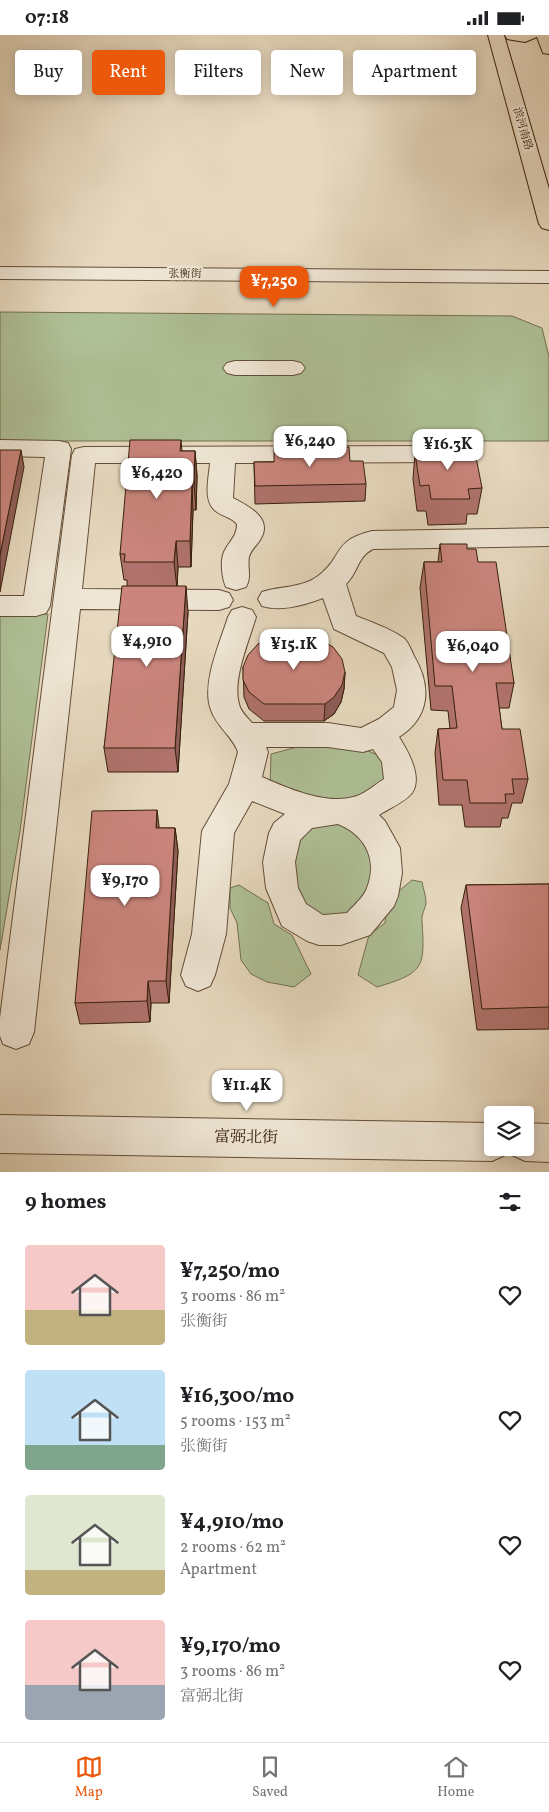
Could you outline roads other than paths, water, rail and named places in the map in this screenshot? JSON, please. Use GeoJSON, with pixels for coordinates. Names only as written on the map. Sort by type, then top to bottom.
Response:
{"type":"FeatureCollection","features":[{"type":"Feature","properties":{"kind":"highway","name":"滨河南路"},"geometry":{"type":"LineString","coordinates":[[496,35],[549,224]]}},
{"type":"Feature","properties":{"kind":"highway"},"geometry":{"type":"LineString","coordinates":[[513,35],[525,37],[530,35]]}},
{"type":"Feature","properties":{"kind":"highway"},"geometry":{"type":"LineString","coordinates":[[545,35],[549,49]]}},
{"type":"Feature","properties":{"kind":"street","name":"张衡街"},"geometry":{"type":"LineString","coordinates":[[0,273],[549,277]]}},
{"type":"Feature","properties":{"kind":"street","name":"张衡街"},"geometry":{"type":"LineString","coordinates":[[0,288],[549,292]]}},
{"type":"Feature","properties":{"kind":"street"},"geometry":{"type":"LineString","coordinates":[[235,368],[293,367]]}},
{"type":"Feature","properties":{"kind":"street"},"geometry":{"type":"LineString","coordinates":[[0,449],[59,449],[36,605],[0,606]]}},
{"type":"Feature","properties":{"kind":"street"},"geometry":{"type":"LineString","coordinates":[[16,1032],[84,455],[446,454]]}},
{"type":"Feature","properties":{"kind":"street"},"geometry":{"type":"LineString","coordinates":[[198,975],[209,934],[218,831],[244,783],[253,752],[250,743],[225,710],[222,694],[236,555],[250,535],[250,522],[242,513],[224,505],[220,499],[223,455]]}},
{"type":"Feature","properties":{"kind":"street"},"geometry":{"type":"LineString","coordinates":[[272,599],[315,591],[340,573],[347,557],[358,543],[372,540],[549,537]]}},
{"type":"Feature","properties":{"kind":"street"},"geometry":{"type":"LineString","coordinates":[[66,599],[232,599],[253,579],[267,586],[272,599]]}},
{"type":"Feature","properties":{"kind":"street"},"geometry":{"type":"LineString","coordinates":[[243,735],[328,735],[363,739],[390,728],[408,712],[412,691],[406,667],[394,645],[344,622],[331,580]]}},
{"type":"Feature","properties":{"kind":"street"},"geometry":{"type":"LineString","coordinates":[[232,599],[250,617],[265,611],[272,599]]}},
{"type":"Feature","properties":{"kind":"street"},"geometry":{"type":"LineString","coordinates":[[244,783],[282,800],[331,811],[363,809],[400,785],[397,759],[379,733]]}},
{"type":"Feature","properties":{"kind":"street","name":"富弼北街"},"geometry":{"type":"LineString","coordinates":[[0,1135],[484,1142]]}},
{"type":"Feature","properties":{"kind":"street"},"geometry":{"type":"LineString","coordinates":[[534,1142],[549,1143]]}}]}
